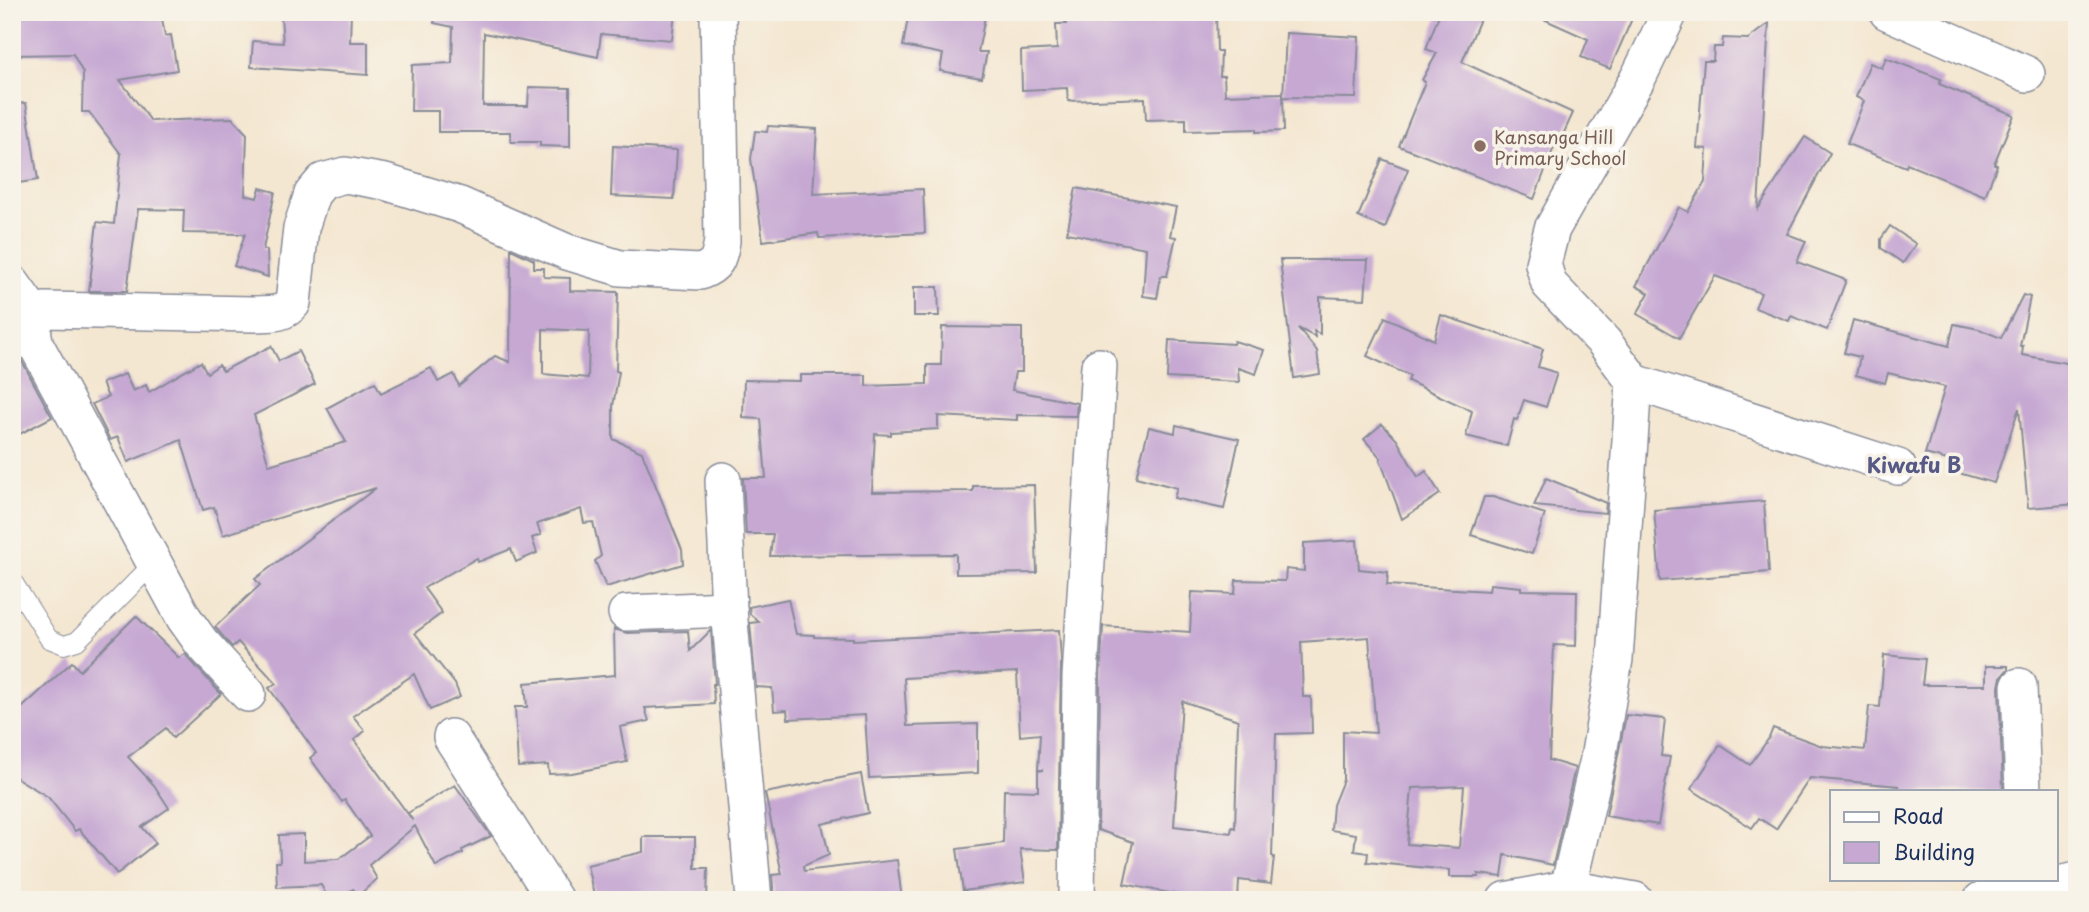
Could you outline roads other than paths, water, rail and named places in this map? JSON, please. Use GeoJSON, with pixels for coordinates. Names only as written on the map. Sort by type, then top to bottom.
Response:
{"type":"FeatureCollection","features":[{"type":"Feature","properties":{"kind":"street"},"geometry":{"type":"LineString","coordinates":[[248,694],[201,642],[184,618],[36,345],[32,330],[37,318],[45,310],[281,313],[288,310],[293,303],[302,228],[312,194],[323,181],[345,175],[385,182],[460,205],[567,253],[621,268],[700,272],[711,268],[719,260],[722,241],[719,12]]}},
{"type":"Feature","properties":{"kind":"street"},"geometry":{"type":"LineString","coordinates":[[1670,12],[1639,76],[1552,229],[1543,264],[1549,284],[1604,342],[1634,382],[1898,467]]}},
{"type":"Feature","properties":{"kind":"street"},"geometry":{"type":"LineString","coordinates":[[1887,12],[2027,74]]}},
{"type":"Feature","properties":{"kind":"street"},"geometry":{"type":"LineString","coordinates":[[12,283],[37,318]]}},
{"type":"Feature","properties":{"kind":"street"},"geometry":{"type":"LineString","coordinates":[[1077,900],[1080,677],[1098,366]]}},
{"type":"Feature","properties":{"kind":"street"},"geometry":{"type":"LineString","coordinates":[[1568,888],[1598,759],[1615,659],[1634,382]]}},
{"type":"Feature","properties":{"kind":"street"},"geometry":{"type":"LineString","coordinates":[[723,480],[729,609],[754,900]]}},
{"type":"Feature","properties":{"kind":"street"},"geometry":{"type":"LineString","coordinates":[[626,613],[729,609]]}},
{"type":"Feature","properties":{"kind":"street"},"geometry":{"type":"LineString","coordinates":[[2019,685],[2023,790]]}},
{"type":"Feature","properties":{"kind":"street"},"geometry":{"type":"LineString","coordinates":[[451,737],[555,900]]}},
{"type":"Feature","properties":{"kind":"street"},"geometry":{"type":"LineString","coordinates":[[1982,900],[2027,885],[2077,880]]}},
{"type":"Feature","properties":{"kind":"street"},"geometry":{"type":"LineString","coordinates":[[1505,900],[1568,888],[1634,900]]}},
{"type":"Feature","properties":{"kind":"lane"},"geometry":{"type":"LineString","coordinates":[[12,580],[50,639],[64,645],[77,641],[154,563]]}},
{"type":"Feature","properties":{"kind":"place","name":"Kansanga Hill Primary School"},"geometry":{"type":"Point","coordinates":[1480,146]}},
{"type":"Feature","properties":{"kind":"district","name":"Kiwafu B"},"geometry":{"type":"Point","coordinates":[1914,464]}}]}
